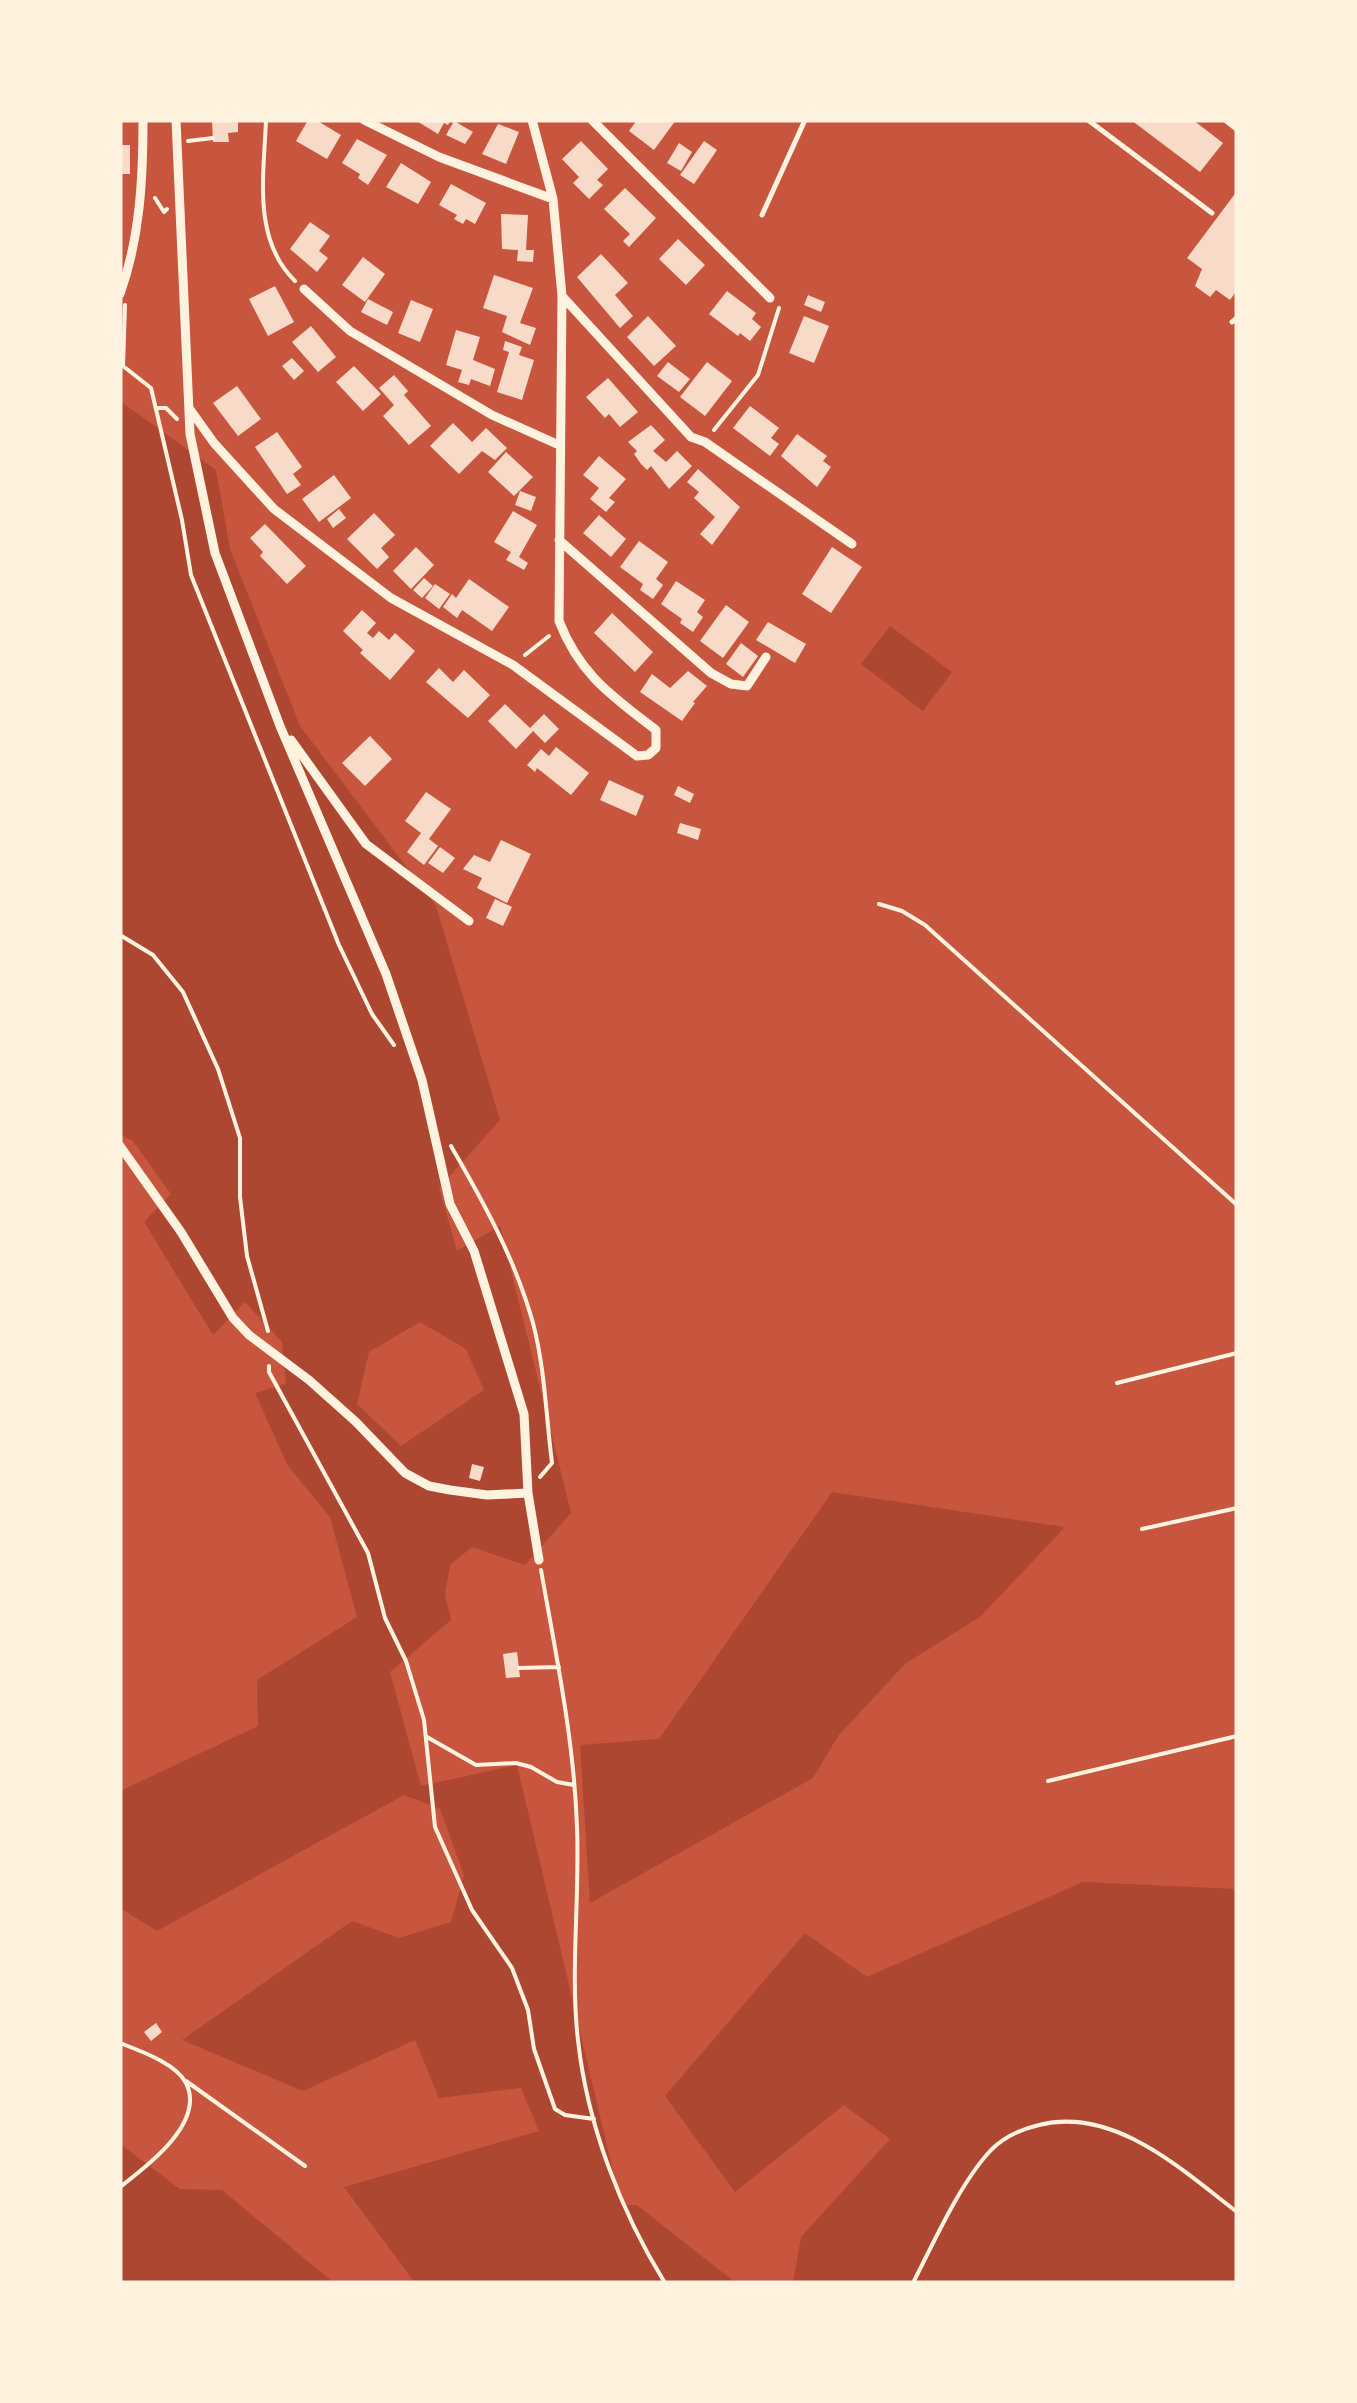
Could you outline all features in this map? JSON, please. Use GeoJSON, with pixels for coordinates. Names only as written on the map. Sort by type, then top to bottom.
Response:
{"type":"FeatureCollection","features":[{"type":"Feature","properties":{"kind":"street"},"geometry":{"type":"LineString","coordinates":[[120,294],[131,265],[143,180],[143,120]]}},
{"type":"Feature","properties":{"kind":"street"},"geometry":{"type":"LineString","coordinates":[[176,120],[190,434],[215,553],[280,726],[386,974],[422,1080],[450,1204],[474,1251],[524,1414],[528,1493],[539,1560]]}},
{"type":"Feature","properties":{"kind":"street"},"geometry":{"type":"LineString","coordinates":[[364,120],[439,157],[553,200]]}},
{"type":"Feature","properties":{"kind":"street"},"geometry":{"type":"LineString","coordinates":[[188,406],[214,443],[274,509],[391,598],[513,665],[637,756],[648,755],[656,748],[656,730],[594,682],[569,648],[561,627],[562,296],[553,200],[532,120]]}},
{"type":"Feature","properties":{"kind":"street"},"geometry":{"type":"LineString","coordinates":[[592,120],[770,298]]}},
{"type":"Feature","properties":{"kind":"street"},"geometry":{"type":"LineString","coordinates":[[1228,120],[1237,127]]}},
{"type":"Feature","properties":{"kind":"street"},"geometry":{"type":"LineString","coordinates":[[304,288],[350,331],[492,415],[559,445]]}},
{"type":"Feature","properties":{"kind":"street"},"geometry":{"type":"LineString","coordinates":[[562,296],[691,438],[704,442],[852,544]]}},
{"type":"Feature","properties":{"kind":"street"},"geometry":{"type":"LineString","coordinates":[[559,540],[711,673],[731,684],[747,686],[766,656]]}},
{"type":"Feature","properties":{"kind":"street"},"geometry":{"type":"LineString","coordinates":[[280,726],[366,844],[469,920]]}},
{"type":"Feature","properties":{"kind":"street"},"geometry":{"type":"LineString","coordinates":[[120,1146],[181,1232],[232,1318],[270,1353],[309,1380],[405,1473],[429,1486],[486,1496],[528,1493]]}},
{"type":"Feature","properties":{"kind":"lane"},"geometry":{"type":"LineString","coordinates":[[762,214],[805,120]]}},
{"type":"Feature","properties":{"kind":"lane"},"geometry":{"type":"LineString","coordinates":[[1088,120],[1212,213]]}},
{"type":"Feature","properties":{"kind":"path"},"geometry":{"type":"LineString","coordinates":[[266,120],[262,202],[268,236],[280,266],[304,288]]}},
{"type":"Feature","properties":{"kind":"path"},"geometry":{"type":"LineString","coordinates":[[178,142],[213,138]]}},
{"type":"Feature","properties":{"kind":"path"},"geometry":{"type":"LineString","coordinates":[[143,180],[164,212],[181,196]]}},
{"type":"Feature","properties":{"kind":"path"},"geometry":{"type":"LineString","coordinates":[[126,278],[124,366],[151,388],[191,575],[339,945],[372,1014],[399,1052]]}},
{"type":"Feature","properties":{"kind":"path"},"geometry":{"type":"LineString","coordinates":[[704,442],[758,375],[780,306],[770,298]]}},
{"type":"Feature","properties":{"kind":"path"},"geometry":{"type":"LineString","coordinates":[[513,665],[561,627]]}},
{"type":"Feature","properties":{"kind":"path"},"geometry":{"type":"LineString","coordinates":[[879,904],[902,911],[925,926],[1237,1205]]}},
{"type":"Feature","properties":{"kind":"path"},"geometry":{"type":"LineString","coordinates":[[120,935],[153,955],[183,992],[218,1069],[240,1138],[240,1197],[248,1256],[270,1340],[270,1372],[368,1553],[385,1618],[406,1661],[427,1737],[434,1827],[472,1910],[512,1968],[528,2010],[534,2049],[555,2109],[565,2115],[594,2119]]}},
{"type":"Feature","properties":{"kind":"path"},"geometry":{"type":"LineString","coordinates":[[448,1140],[512,1259],[533,1324],[543,1374],[552,1462],[528,1493]]}},
{"type":"Feature","properties":{"kind":"path"},"geometry":{"type":"LineString","coordinates":[[1117,1383],[1237,1352]]}},
{"type":"Feature","properties":{"kind":"path"},"geometry":{"type":"LineString","coordinates":[[1142,1529],[1237,1508]]}},
{"type":"Feature","properties":{"kind":"path"},"geometry":{"type":"LineString","coordinates":[[539,1560],[559,1667],[574,1785],[577,2038],[594,2119],[638,2236],[665,2283]]}},
{"type":"Feature","properties":{"kind":"path"},"geometry":{"type":"LineString","coordinates":[[519,1668],[559,1667]]}},
{"type":"Feature","properties":{"kind":"path"},"geometry":{"type":"LineString","coordinates":[[1048,1781],[1237,1736]]}},
{"type":"Feature","properties":{"kind":"path"},"geometry":{"type":"LineString","coordinates":[[427,1737],[476,1764],[531,1767],[557,1782],[574,1785]]}},
{"type":"Feature","properties":{"kind":"path"},"geometry":{"type":"LineString","coordinates":[[120,2043],[174,2069],[305,2166]]}},
{"type":"Feature","properties":{"kind":"path"},"geometry":{"type":"LineString","coordinates":[[120,2187],[160,2157],[181,2127],[190,2098],[186,2081]]}},
{"type":"Feature","properties":{"kind":"path"},"geometry":{"type":"LineString","coordinates":[[913,2283],[951,2210],[992,2148],[1020,2130],[1052,2122],[1080,2121],[1106,2128],[1164,2156],[1237,2212]]}},
{"type":"Feature","properties":{"kind":"shaded area"},"geometry":{"type":"Polygon","coordinates":[[[120,401],[216,470],[230,549],[300,726],[436,906],[500,1120],[439,1188],[457,1251],[500,1226],[571,1513],[525,1565],[472,1547],[450,1565],[445,1595],[451,1620],[390,1672],[421,1786],[517,1765],[621,2205],[637,2205],[736,2283],[415,2283],[344,2187],[539,2131],[521,2088],[439,2098],[415,2040],[303,2091],[182,2040],[352,1921],[399,1938],[451,1922],[464,1875],[440,1809],[404,1795],[157,1931],[120,1908],[120,1791],[258,1726],[257,1680],[357,1617],[330,1517],[288,1466],[255,1393],[286,1384],[282,1342],[245,1302],[213,1335],[144,1222],[171,1194],[133,1141],[120,1135],[120,401]],[[420,1322],[369,1352],[357,1404],[401,1446],[484,1390],[466,1349],[420,1322]]]}},
{"type":"Feature","properties":{"kind":"shaded area"},"geometry":{"type":"Polygon","coordinates":[[[890,626],[952,672],[923,711],[861,664],[890,626]]]}},
{"type":"Feature","properties":{"kind":"shaded area"},"geometry":{"type":"Polygon","coordinates":[[[832,1492],[1065,1527],[981,1616],[905,1664],[838,1736],[813,1778],[590,1903],[580,1745],[659,1739],[832,1492]]]}},
{"type":"Feature","properties":{"kind":"shaded area"},"geometry":{"type":"Polygon","coordinates":[[[1083,1882],[1237,1889],[1237,2283],[793,2283],[801,2237],[890,2139],[844,2105],[735,2192],[665,2096],[805,1933],[867,1977],[1083,1882]]]}},
{"type":"Feature","properties":{"kind":"shaded area"},"geometry":{"type":"Polygon","coordinates":[[[120,2144],[180,2189],[222,2190],[334,2283],[120,2283],[120,2144]]]}},
{"type":"Feature","properties":{"kind":"building"},"geometry":{"type":"Polygon","coordinates":[[[212,120],[238,120],[238,132],[228,133],[229,142],[213,142],[212,120]]]}},
{"type":"Feature","properties":{"kind":"building"},"geometry":{"type":"Polygon","coordinates":[[[308,120],[316,120],[341,135],[327,159],[296,141],[308,120]]]}},
{"type":"Feature","properties":{"kind":"building"},"geometry":{"type":"Polygon","coordinates":[[[415,120],[451,120],[448,125],[444,123],[438,134],[415,120]]]}},
{"type":"Feature","properties":{"kind":"building"},"geometry":{"type":"Polygon","coordinates":[[[637,120],[676,120],[654,150],[629,131],[637,120]]]}},
{"type":"Feature","properties":{"kind":"building"},"geometry":{"type":"Polygon","coordinates":[[[1131,120],[1193,120],[1223,143],[1200,172],[1131,120]]]}},
{"type":"Feature","properties":{"kind":"building"},"geometry":{"type":"Polygon","coordinates":[[[454,121],[473,132],[465,144],[446,135],[454,121]]]}},
{"type":"Feature","properties":{"kind":"building"},"geometry":{"type":"Polygon","coordinates":[[[498,124],[519,132],[506,164],[482,154],[498,124]]]}},
{"type":"Feature","properties":{"kind":"building"},"geometry":{"type":"Polygon","coordinates":[[[357,139],[387,155],[368,185],[358,178],[360,174],[342,163],[357,139]]]}},
{"type":"Feature","properties":{"kind":"building"},"geometry":{"type":"Polygon","coordinates":[[[581,141],[608,169],[597,180],[603,185],[589,199],[573,183],[579,177],[562,159],[581,141]]]}},
{"type":"Feature","properties":{"kind":"building"},"geometry":{"type":"Polygon","coordinates":[[[704,141],[717,150],[694,184],[680,175],[704,141]]]}},
{"type":"Feature","properties":{"kind":"building"},"geometry":{"type":"Polygon","coordinates":[[[679,143],[692,152],[681,171],[667,163],[679,143]]]}},
{"type":"Feature","properties":{"kind":"building"},"geometry":{"type":"Polygon","coordinates":[[[120,145],[130,145],[130,174],[120,174],[120,145]]]}},
{"type":"Feature","properties":{"kind":"building"},"geometry":{"type":"Polygon","coordinates":[[[401,163],[431,182],[418,204],[386,187],[401,163]]]}},
{"type":"Feature","properties":{"kind":"building"},"geometry":{"type":"Polygon","coordinates":[[[451,184],[486,203],[475,224],[466,219],[463,224],[454,219],[457,215],[439,205],[451,184]]]}},
{"type":"Feature","properties":{"kind":"building"},"geometry":{"type":"Polygon","coordinates":[[[625,188],[656,218],[629,247],[623,241],[630,234],[604,209],[625,188]]]}},
{"type":"Feature","properties":{"kind":"building"},"geometry":{"type":"Polygon","coordinates":[[[1237,191],[1237,290],[1230,300],[1216,290],[1210,297],[1195,286],[1202,269],[1187,258],[1237,191]]]}},
{"type":"Feature","properties":{"kind":"building"},"geometry":{"type":"Polygon","coordinates":[[[501,214],[528,215],[526,250],[534,250],[533,262],[517,261],[518,250],[502,249],[501,214]]]}},
{"type":"Feature","properties":{"kind":"building"},"geometry":{"type":"Polygon","coordinates":[[[310,222],[330,236],[319,251],[328,258],[317,272],[290,249],[310,222]]]}},
{"type":"Feature","properties":{"kind":"building"},"geometry":{"type":"Polygon","coordinates":[[[678,239],[705,265],[686,285],[659,259],[678,239]]]}},
{"type":"Feature","properties":{"kind":"building"},"geometry":{"type":"Polygon","coordinates":[[[601,254],[628,283],[615,295],[633,316],[620,328],[577,277],[601,254]]]}},
{"type":"Feature","properties":{"kind":"building"},"geometry":{"type":"Polygon","coordinates":[[[363,257],[385,274],[365,302],[342,285],[363,257]]]}},
{"type":"Feature","properties":{"kind":"building"},"geometry":{"type":"Polygon","coordinates":[[[494,275],[533,288],[520,323],[536,328],[530,345],[502,332],[507,316],[483,308],[494,275]]]}},
{"type":"Feature","properties":{"kind":"building"},"geometry":{"type":"Polygon","coordinates":[[[275,286],[294,322],[268,336],[249,299],[275,286]]]}},
{"type":"Feature","properties":{"kind":"building"},"geometry":{"type":"Polygon","coordinates":[[[727,291],[756,313],[752,319],[761,327],[750,341],[709,314],[727,291]]]}},
{"type":"Feature","properties":{"kind":"building"},"geometry":{"type":"Polygon","coordinates":[[[808,295],[825,302],[821,312],[804,305],[808,295]]]}},
{"type":"Feature","properties":{"kind":"building"},"geometry":{"type":"Polygon","coordinates":[[[368,299],[393,312],[387,325],[361,312],[368,299]]]}},
{"type":"Feature","properties":{"kind":"building"},"geometry":{"type":"Polygon","coordinates":[[[411,300],[433,309],[420,342],[398,333],[411,300]]]}},
{"type":"Feature","properties":{"kind":"building"},"geometry":{"type":"Polygon","coordinates":[[[648,316],[676,346],[654,366],[627,337],[648,316]]]}},
{"type":"Feature","properties":{"kind":"building"},"geometry":{"type":"Polygon","coordinates":[[[804,316],[829,326],[814,363],[789,353],[804,316]]]}},
{"type":"Feature","properties":{"kind":"building"},"geometry":{"type":"Polygon","coordinates":[[[311,326],[336,357],[318,372],[292,342],[311,326]]]}},
{"type":"Feature","properties":{"kind":"building"},"geometry":{"type":"Polygon","coordinates":[[[456,330],[480,337],[473,360],[495,369],[490,386],[471,379],[469,385],[458,382],[462,370],[446,365],[456,330]]]}},
{"type":"Feature","properties":{"kind":"building"},"geometry":{"type":"Polygon","coordinates":[[[505,341],[522,347],[519,355],[534,360],[522,400],[497,392],[509,352],[503,350],[505,341]]]}},
{"type":"Feature","properties":{"kind":"building"},"geometry":{"type":"Polygon","coordinates":[[[292,358],[304,371],[294,380],[282,366],[292,358]]]}},
{"type":"Feature","properties":{"kind":"building"},"geometry":{"type":"Polygon","coordinates":[[[668,362],[690,379],[679,392],[657,376],[668,362]]]}},
{"type":"Feature","properties":{"kind":"building"},"geometry":{"type":"Polygon","coordinates":[[[707,362],[732,381],[705,416],[680,397],[707,362]]]}},
{"type":"Feature","properties":{"kind":"building"},"geometry":{"type":"Polygon","coordinates":[[[354,366],[381,394],[363,411],[336,382],[354,366]]]}},
{"type":"Feature","properties":{"kind":"building"},"geometry":{"type":"Polygon","coordinates":[[[394,375],[408,391],[404,395],[431,426],[409,445],[383,416],[394,405],[379,388],[394,375]]]}},
{"type":"Feature","properties":{"kind":"building"},"geometry":{"type":"Polygon","coordinates":[[[608,378],[638,412],[620,427],[609,414],[605,418],[586,397],[608,378]]]}},
{"type":"Feature","properties":{"kind":"building"},"geometry":{"type":"Polygon","coordinates":[[[237,386],[261,419],[238,436],[213,403],[237,386]]]}},
{"type":"Feature","properties":{"kind":"building"},"geometry":{"type":"Polygon","coordinates":[[[750,406],[779,428],[771,438],[779,444],[770,456],[733,428],[750,406]]]}},
{"type":"Feature","properties":{"kind":"building"},"geometry":{"type":"Polygon","coordinates":[[[453,423],[472,442],[486,428],[507,448],[495,460],[482,451],[459,474],[430,446],[453,423]]]}},
{"type":"Feature","properties":{"kind":"building"},"geometry":{"type":"Polygon","coordinates":[[[651,425],[665,440],[653,451],[666,462],[677,451],[692,466],[669,489],[651,466],[647,470],[641,464],[634,454],[637,451],[628,442],[651,425]]]}},
{"type":"Feature","properties":{"kind":"building"},"geometry":{"type":"Polygon","coordinates":[[[277,432],[302,467],[293,474],[301,485],[287,494],[255,447],[277,432]]]}},
{"type":"Feature","properties":{"kind":"building"},"geometry":{"type":"Polygon","coordinates":[[[797,434],[827,456],[823,461],[831,467],[817,487],[781,456],[797,434]]]}},
{"type":"Feature","properties":{"kind":"building"},"geometry":{"type":"Polygon","coordinates":[[[506,452],[533,477],[514,496],[488,472],[506,452]]]}},
{"type":"Feature","properties":{"kind":"building"},"geometry":{"type":"Polygon","coordinates":[[[599,456],[626,479],[609,498],[615,502],[606,512],[590,499],[599,488],[583,475],[599,456]]]}},
{"type":"Feature","properties":{"kind":"building"},"geometry":{"type":"Polygon","coordinates":[[[698,469],[740,507],[712,545],[700,534],[715,517],[694,498],[699,492],[687,482],[698,469]]]}},
{"type":"Feature","properties":{"kind":"building"},"geometry":{"type":"Polygon","coordinates":[[[334,475],[351,498],[319,522],[302,499],[334,475]]]}},
{"type":"Feature","properties":{"kind":"building"},"geometry":{"type":"Polygon","coordinates":[[[520,491],[536,497],[531,511],[515,505],[520,491]]]}},
{"type":"Feature","properties":{"kind":"building"},"geometry":{"type":"Polygon","coordinates":[[[339,509],[346,518],[333,528],[327,519],[339,509]]]}},
{"type":"Feature","properties":{"kind":"building"},"geometry":{"type":"Polygon","coordinates":[[[513,511],[537,525],[519,557],[528,563],[524,570],[506,560],[511,552],[494,542],[513,511]]]}},
{"type":"Feature","properties":{"kind":"building"},"geometry":{"type":"Polygon","coordinates":[[[374,513],[395,535],[381,548],[389,557],[377,569],[347,539],[374,513]]]}},
{"type":"Feature","properties":{"kind":"building"},"geometry":{"type":"Polygon","coordinates":[[[599,515],[626,539],[611,557],[583,533],[599,515]]]}},
{"type":"Feature","properties":{"kind":"building"},"geometry":{"type":"Polygon","coordinates":[[[265,524],[306,566],[287,584],[260,556],[263,552],[250,538],[265,524]]]}},
{"type":"Feature","properties":{"kind":"building"},"geometry":{"type":"Polygon","coordinates":[[[639,541],[668,562],[656,579],[663,585],[653,599],[640,590],[643,584],[620,567],[639,541]]]}},
{"type":"Feature","properties":{"kind":"building"},"geometry":{"type":"Polygon","coordinates":[[[416,547],[434,565],[411,589],[393,571],[416,547]]]}},
{"type":"Feature","properties":{"kind":"building"},"geometry":{"type":"Polygon","coordinates":[[[832,547],[862,567],[831,613],[802,594],[832,547]]]}},
{"type":"Feature","properties":{"kind":"building"},"geometry":{"type":"Polygon","coordinates":[[[424,578],[433,586],[422,598],[413,590],[424,578]]]}},
{"type":"Feature","properties":{"kind":"building"},"geometry":{"type":"Polygon","coordinates":[[[469,579],[509,607],[492,631],[462,610],[457,618],[443,607],[452,594],[456,598],[469,579]]]}},
{"type":"Feature","properties":{"kind":"building"},"geometry":{"type":"Polygon","coordinates":[[[676,581],[705,600],[697,612],[703,617],[693,632],[661,604],[676,581]]]}},
{"type":"Feature","properties":{"kind":"building"},"geometry":{"type":"Polygon","coordinates":[[[435,584],[450,594],[439,609],[425,598],[435,584]]]}},
{"type":"Feature","properties":{"kind":"building"},"geometry":{"type":"Polygon","coordinates":[[[726,605],[749,622],[723,658],[700,641],[726,605]]]}},
{"type":"Feature","properties":{"kind":"building"},"geometry":{"type":"Polygon","coordinates":[[[362,610],[376,623],[367,633],[373,638],[379,631],[389,640],[395,633],[415,651],[390,680],[343,631],[362,610]]]}},
{"type":"Feature","properties":{"kind":"building"},"geometry":{"type":"Polygon","coordinates":[[[612,613],[653,652],[635,672],[594,633],[612,613]]]}},
{"type":"Feature","properties":{"kind":"building"},"geometry":{"type":"Polygon","coordinates":[[[768,622],[806,644],[795,663],[756,640],[768,622]]]}},
{"type":"Feature","properties":{"kind":"building"},"geometry":{"type":"Polygon","coordinates":[[[741,643],[758,656],[743,677],[726,664],[741,643]]]}},
{"type":"Feature","properties":{"kind":"building"},"geometry":{"type":"Polygon","coordinates":[[[439,668],[453,682],[464,670],[490,695],[468,718],[426,682],[439,668]]]}},
{"type":"Feature","properties":{"kind":"building"},"geometry":{"type":"Polygon","coordinates":[[[688,671],[707,686],[682,721],[640,692],[652,674],[670,688],[688,671]]]}},
{"type":"Feature","properties":{"kind":"building"},"geometry":{"type":"Polygon","coordinates":[[[505,704],[530,728],[544,714],[559,729],[545,743],[533,731],[516,749],[488,721],[505,704]]]}},
{"type":"Feature","properties":{"kind":"building"},"geometry":{"type":"Polygon","coordinates":[[[370,736],[392,759],[365,786],[342,763],[370,736]]]}},
{"type":"Feature","properties":{"kind":"building"},"geometry":{"type":"Polygon","coordinates":[[[556,747],[589,773],[571,795],[537,768],[535,772],[527,765],[541,749],[549,756],[556,747]]]}},
{"type":"Feature","properties":{"kind":"building"},"geometry":{"type":"Polygon","coordinates":[[[609,780],[644,796],[636,816],[600,800],[609,780]]]}},
{"type":"Feature","properties":{"kind":"building"},"geometry":{"type":"Polygon","coordinates":[[[678,786],[694,794],[690,803],[674,795],[678,786]]]}},
{"type":"Feature","properties":{"kind":"building"},"geometry":{"type":"Polygon","coordinates":[[[426,792],[451,809],[429,839],[438,846],[424,865],[407,852],[421,833],[405,821],[426,792]]]}},
{"type":"Feature","properties":{"kind":"building"},"geometry":{"type":"Polygon","coordinates":[[[680,823],[701,829],[698,840],[677,833],[680,823]]]}},
{"type":"Feature","properties":{"kind":"building"},"geometry":{"type":"Polygon","coordinates":[[[501,840],[531,854],[507,903],[477,888],[482,878],[463,869],[474,855],[490,862],[501,840]]]}},
{"type":"Feature","properties":{"kind":"building"},"geometry":{"type":"Polygon","coordinates":[[[440,847],[455,858],[443,873],[428,863],[440,847]]]}},
{"type":"Feature","properties":{"kind":"building"},"geometry":{"type":"Polygon","coordinates":[[[495,899],[512,907],[503,926],[486,918],[495,899]]]}},
{"type":"Feature","properties":{"kind":"building"},"geometry":{"type":"Polygon","coordinates":[[[472,1464],[484,1467],[480,1481],[469,1478],[472,1464]]]}},
{"type":"Feature","properties":{"kind":"building"},"geometry":{"type":"Polygon","coordinates":[[[517,1652],[520,1677],[506,1678],[503,1654],[517,1652]]]}},
{"type":"Feature","properties":{"kind":"building"},"geometry":{"type":"Polygon","coordinates":[[[156,2023],[162,2032],[151,2041],[144,2032],[156,2023]]]}}]}
